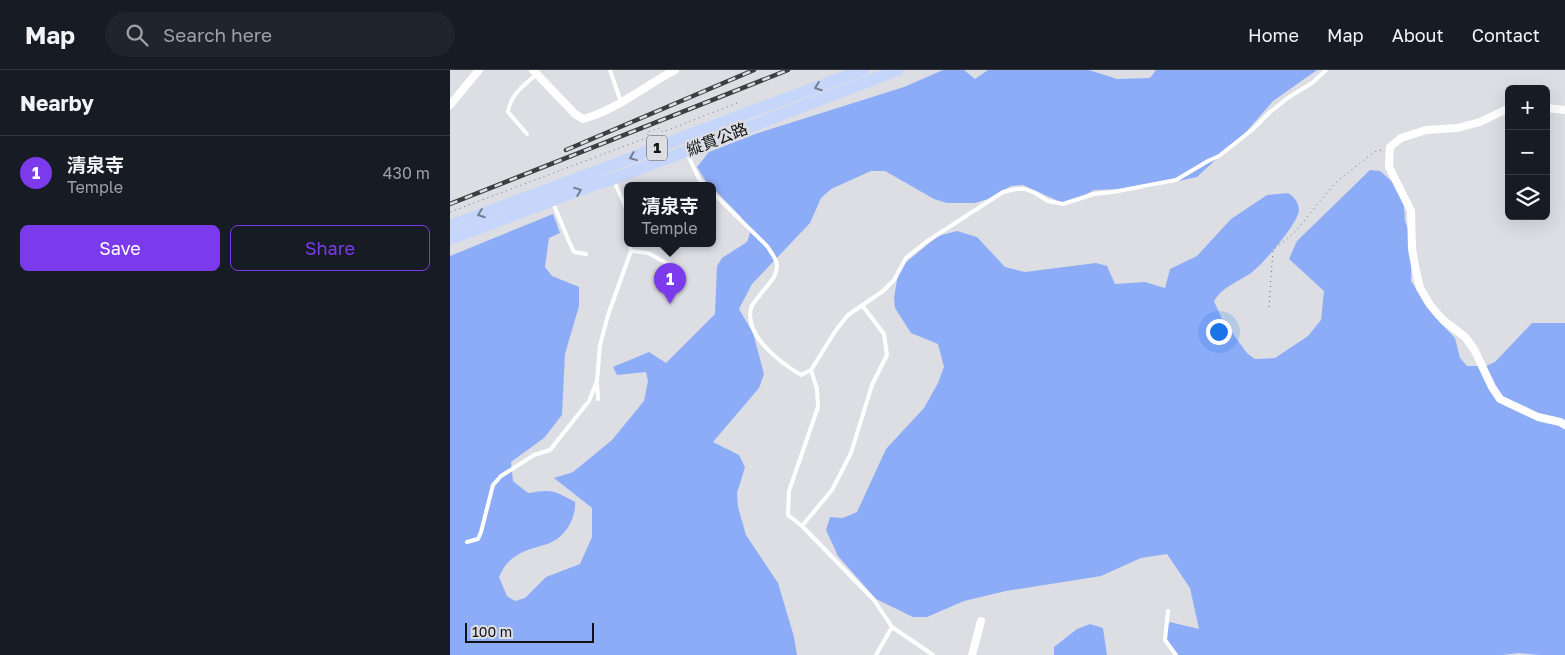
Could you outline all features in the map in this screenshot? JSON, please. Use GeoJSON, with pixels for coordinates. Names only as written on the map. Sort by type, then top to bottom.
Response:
{"type":"FeatureCollection","features":[{"type":"Feature","properties":{"kind":"main road","name":"縱貫公路"},"geometry":{"type":"LineString","coordinates":[[450,239],[552,201],[694,133],[863,70]]}},
{"type":"Feature","properties":{"kind":"main road","name":"縱貫公路"},"geometry":{"type":"LineString","coordinates":[[450,226],[610,173],[686,151],[898,70]]}},
{"type":"Feature","properties":{"kind":"street"},"geometry":{"type":"LineString","coordinates":[[450,105],[479,70]]}},
{"type":"Feature","properties":{"kind":"street"},"geometry":{"type":"LineString","coordinates":[[535,72],[575,114],[583,119],[595,116],[675,70]]}},
{"type":"Feature","properties":{"kind":"street"},"geometry":{"type":"LineString","coordinates":[[1550,108],[1565,110]]}},
{"type":"Feature","properties":{"kind":"street"},"geometry":{"type":"LineString","coordinates":[[1505,110],[1480,122],[1456,128],[1426,130],[1402,138],[1390,147],[1389,167],[1411,211],[1412,249],[1416,272],[1420,288],[1430,305],[1443,320],[1465,337],[1474,349],[1492,387],[1500,399],[1538,417],[1565,425]]}},
{"type":"Feature","properties":{"kind":"street"},"geometry":{"type":"LineString","coordinates":[[972,655],[981,621]]}},
{"type":"Feature","properties":{"kind":"lane"},"geometry":{"type":"LineString","coordinates":[[610,70],[621,102]]}},
{"type":"Feature","properties":{"kind":"lane"},"geometry":{"type":"LineString","coordinates":[[716,196],[767,246],[777,264],[775,275],[751,308],[751,323],[764,345],[784,364],[801,375],[811,370],[836,330],[848,315],[883,291],[894,280],[906,258],[926,242],[1003,192],[1025,189],[1036,193],[1048,201],[1062,204],[1094,194],[1176,180],[1219,156],[1252,130],[1269,113],[1289,97],[1312,83],[1326,70]]}},
{"type":"Feature","properties":{"kind":"lane"},"geometry":{"type":"LineString","coordinates":[[527,134],[508,112],[509,103],[535,72]]}},
{"type":"Feature","properties":{"kind":"lane"},"geometry":{"type":"LineString","coordinates":[[686,151],[699,179],[702,182]]}},
{"type":"Feature","properties":{"kind":"lane"},"geometry":{"type":"LineString","coordinates":[[610,173],[624,203]]}},
{"type":"Feature","properties":{"kind":"lane"},"geometry":{"type":"LineString","coordinates":[[552,201],[574,252],[586,254]]}},
{"type":"Feature","properties":{"kind":"lane"},"geometry":{"type":"LineString","coordinates":[[598,399],[597,381],[600,345],[608,315],[631,251],[630,247]]}},
{"type":"Feature","properties":{"kind":"lane"},"geometry":{"type":"LineString","coordinates":[[631,251],[648,253],[670,266]]}},
{"type":"Feature","properties":{"kind":"lane"},"geometry":{"type":"LineString","coordinates":[[802,526],[832,490],[851,453],[872,386],[887,355],[884,334],[862,305]]}},
{"type":"Feature","properties":{"kind":"lane"},"geometry":{"type":"LineString","coordinates":[[811,370],[817,389],[818,407],[789,491],[788,514],[874,600],[892,626],[933,655]]}},
{"type":"Feature","properties":{"kind":"lane"},"geometry":{"type":"LineString","coordinates":[[467,542],[478,539],[493,486],[501,476],[534,455],[550,450],[589,400],[597,381]]}},
{"type":"Feature","properties":{"kind":"lane"},"geometry":{"type":"LineString","coordinates":[[1168,611],[1165,640],[1176,655]]}},
{"type":"Feature","properties":{"kind":"lane"},"geometry":{"type":"LineString","coordinates":[[876,655],[892,626]]}},
{"type":"Feature","properties":{"kind":"path"},"geometry":{"type":"LineString","coordinates":[[450,212],[648,137],[647,132],[660,128],[663,132],[737,103]]}},
{"type":"Feature","properties":{"kind":"path"},"geometry":{"type":"LineString","coordinates":[[1269,307],[1273,250],[1294,233],[1335,183],[1374,152],[1390,147]]}},
{"type":"Feature","properties":{"kind":"shaded area"},"geometry":{"type":"Polygon","coordinates":[[[943,70],[964,70],[975,79],[988,70],[1089,70],[1117,79],[1150,78],[1156,70],[1317,70],[1273,101],[1247,131],[1197,177],[1146,188],[1094,190],[1067,205],[1023,185],[1011,186],[988,199],[975,203],[947,203],[934,199],[885,171],[871,171],[831,189],[821,198],[810,223],[752,284],[739,309],[753,333],[764,374],[759,388],[713,442],[739,455],[745,467],[737,493],[738,507],[746,535],[778,583],[794,637],[797,655],[450,655],[450,256],[553,214],[560,233],[549,238],[545,267],[552,276],[579,287],[579,306],[565,354],[562,415],[544,438],[511,462],[513,481],[528,493],[553,492],[568,498],[575,502],[574,514],[569,526],[556,540],[520,554],[504,568],[499,577],[507,596],[515,601],[525,598],[546,577],[580,564],[592,537],[592,508],[554,478],[573,472],[612,440],[644,401],[648,381],[646,372],[617,375],[613,367],[649,352],[666,363],[715,314],[717,266],[722,258],[747,242],[750,233],[741,217],[716,191],[716,182],[706,182],[697,167],[709,152],[755,134],[904,87],[943,70]]]}},
{"type":"Feature","properties":{"kind":"shaded area"},"geometry":{"type":"Polygon","coordinates":[[[1370,170],[1380,171],[1403,191],[1405,221],[1412,239],[1411,281],[1434,316],[1455,338],[1460,358],[1467,366],[1486,366],[1495,362],[1532,323],[1565,323],[1565,655],[1519,653],[1502,655],[1175,655],[1164,634],[1170,622],[1199,629],[1190,588],[1167,554],[1141,558],[1101,576],[1006,591],[964,601],[927,617],[913,617],[876,599],[838,556],[826,530],[830,517],[843,518],[857,512],[886,449],[924,408],[938,383],[944,367],[938,344],[911,333],[895,308],[894,298],[899,268],[938,236],[957,231],[977,237],[1005,267],[1025,272],[1096,263],[1107,266],[1115,284],[1145,282],[1165,288],[1170,269],[1197,256],[1231,219],[1267,195],[1288,193],[1298,204],[1299,209],[1298,215],[1287,233],[1251,273],[1226,288],[1214,301],[1222,319],[1247,353],[1255,359],[1275,358],[1308,336],[1321,320],[1324,291],[1289,259],[1297,241],[1370,170]]]}},
{"type":"Feature","properties":{"kind":"shaded area"},"geometry":{"type":"Polygon","coordinates":[[[1090,624],[1103,628],[1107,655],[1054,655],[1054,647],[1077,629],[1090,624]]]}},
{"type":"Feature","properties":{"kind":"railway"},"geometry":{"type":"LineString","coordinates":[[566,150],[754,70]]}},
{"type":"Feature","properties":{"kind":"railway"},"geometry":{"type":"LineString","coordinates":[[450,204],[788,70]]}},
{"type":"Feature","properties":{"kind":"place","name":"清泉寺"},"geometry":{"type":"Point","coordinates":[670,304]}}]}
